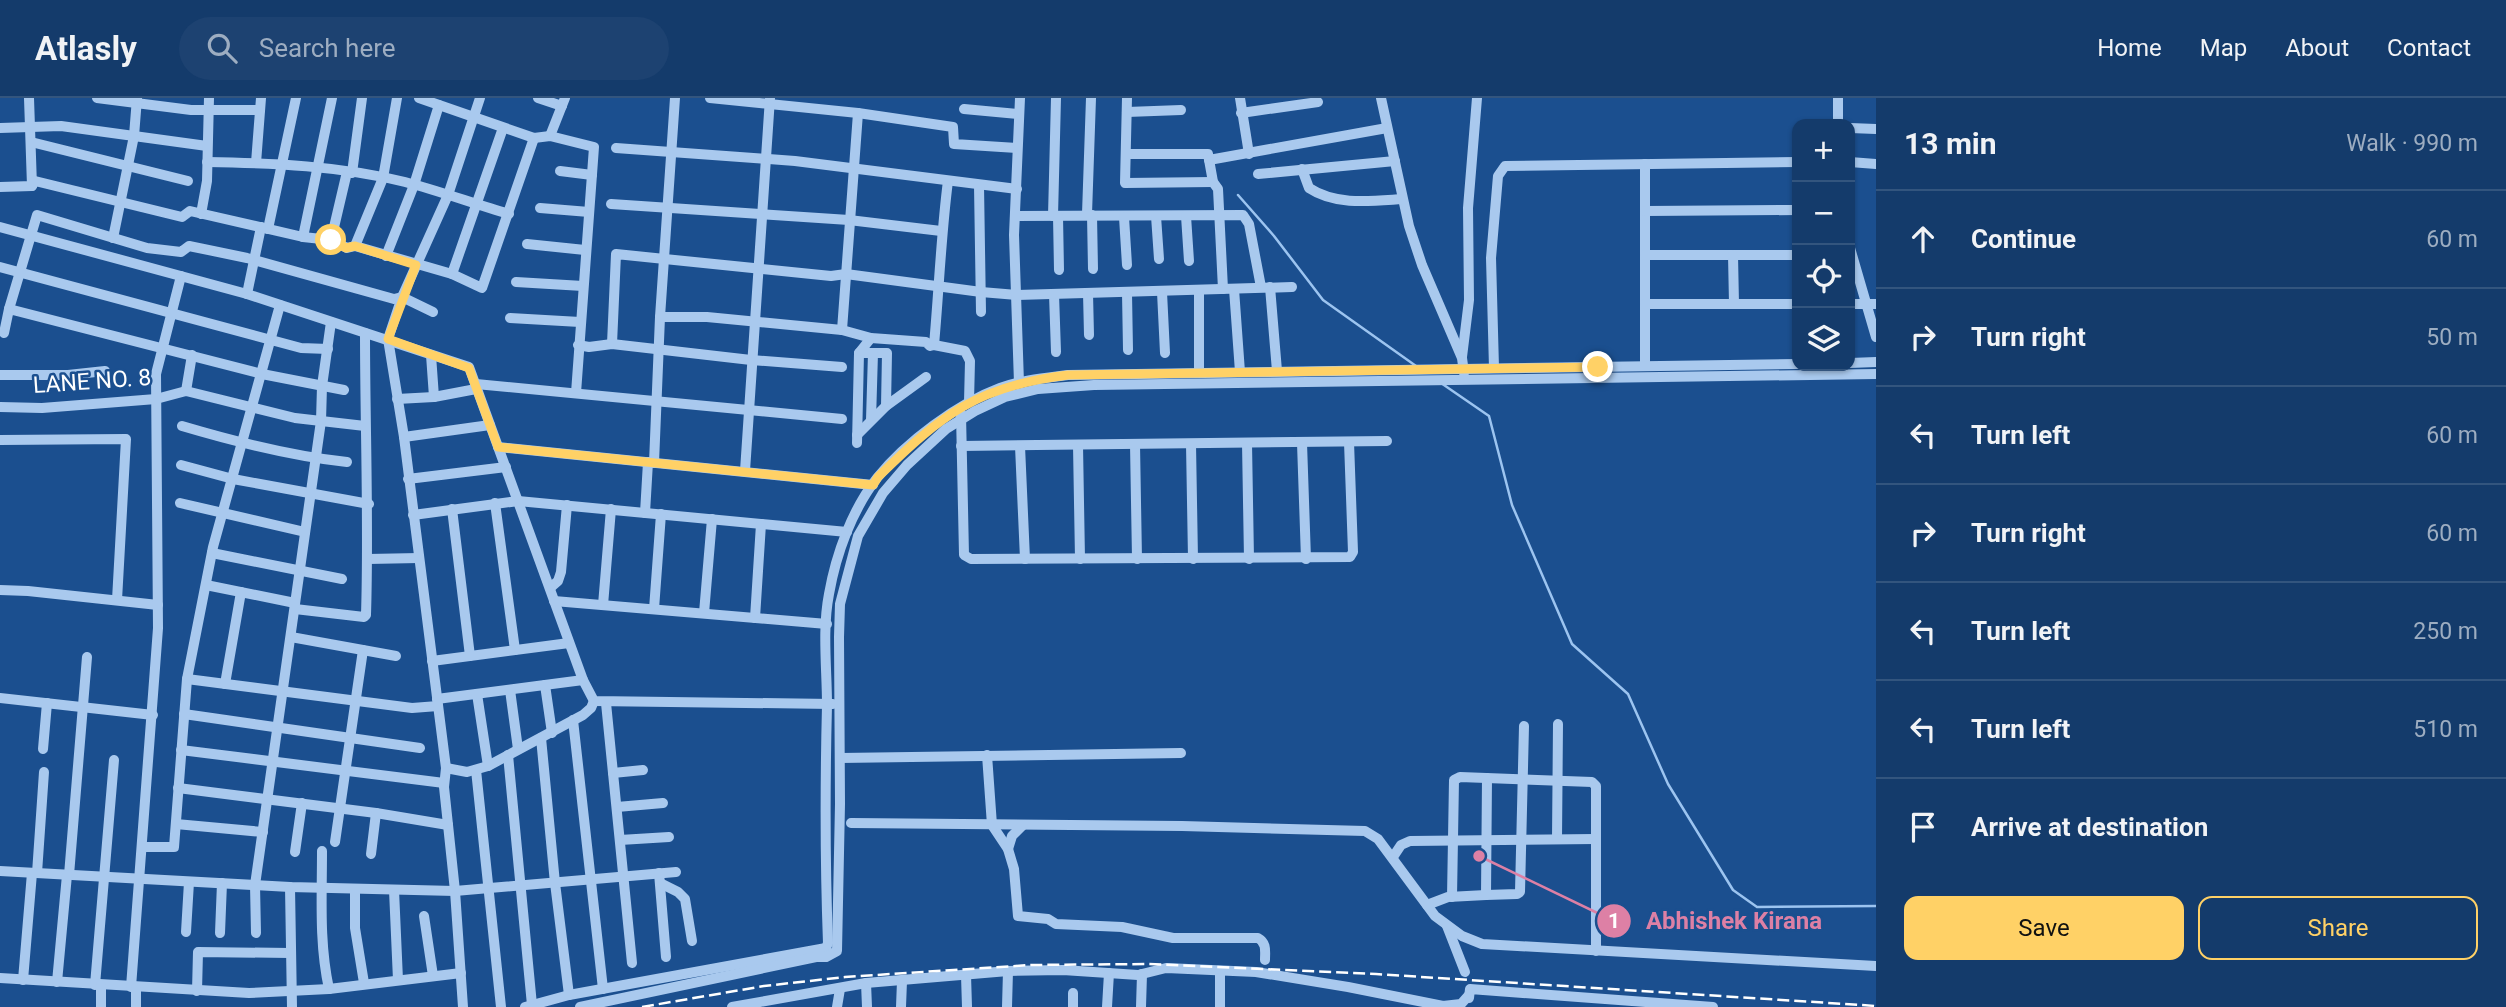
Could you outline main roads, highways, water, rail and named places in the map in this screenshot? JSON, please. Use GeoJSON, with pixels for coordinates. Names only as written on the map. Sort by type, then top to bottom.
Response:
{"type":"FeatureCollection","features":[{"type":"Feature","properties":{"kind":"waterway"},"geometry":{"type":"LineString","coordinates":[[1238,195],[1274,236],[1323,300],[1416,366]]}},
{"type":"Feature","properties":{"kind":"waterway"},"geometry":{"type":"LineString","coordinates":[[1441,383],[1489,416],[1512,505],[1572,644],[1628,694],[1668,784],[1733,890],[1757,907],[1876,906]]}},
{"type":"Feature","properties":{"kind":"railway"},"geometry":{"type":"LineString","coordinates":[[642,1007],[764,986],[845,977],[1031,965],[1148,964],[1376,974],[1876,1006]]}},
{"type":"Feature","properties":{"kind":"place","name":"Abhishek Kirana"},"geometry":{"type":"Point","coordinates":[1479,856]}}]}
